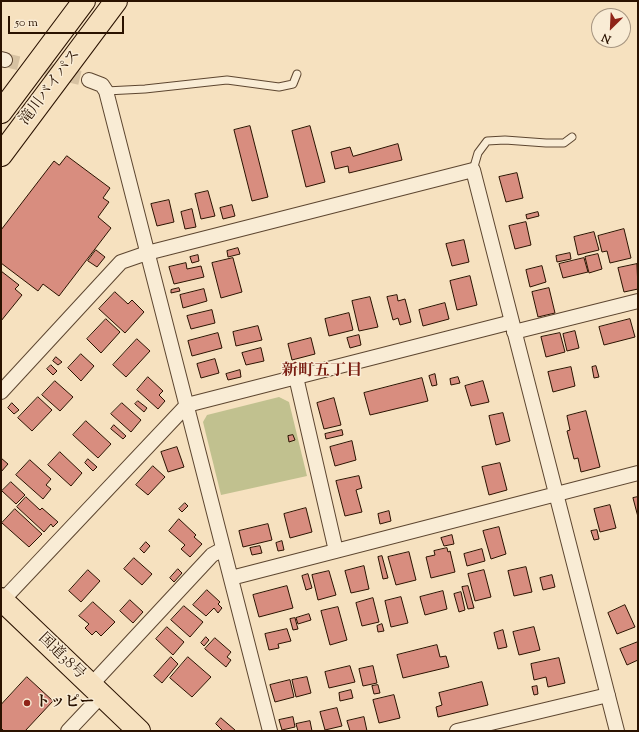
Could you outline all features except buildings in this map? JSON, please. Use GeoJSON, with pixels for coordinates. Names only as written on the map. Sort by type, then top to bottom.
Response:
{"type":"FeatureCollection","features":[{"type":"Feature","properties":{"kind":"highway","name":"滝川バイパス"},"geometry":{"type":"LineString","coordinates":[[1,155],[116,1]]}},
{"type":"Feature","properties":{"kind":"highway","name":"滝川バイパス"},"geometry":{"type":"LineString","coordinates":[[1,112],[79,8]]}},
{"type":"Feature","properties":{"kind":"highway","name":"国道38号"},"geometry":{"type":"LineString","coordinates":[[2,601],[139,731]]}},
{"type":"Feature","properties":{"kind":"street"},"geometry":{"type":"LineString","coordinates":[[89,80],[102,85],[106,91],[147,253],[188,405],[222,549],[231,578],[270,731]]}},
{"type":"Feature","properties":{"kind":"street"},"geometry":{"type":"LineString","coordinates":[[1,392],[121,262],[147,253],[473,170],[617,731]]}},
{"type":"Feature","properties":{"kind":"street"},"geometry":{"type":"LineString","coordinates":[[2,601],[188,405],[296,377],[513,327],[638,301]]}},
{"type":"Feature","properties":{"kind":"street"},"geometry":{"type":"LineString","coordinates":[[296,377],[336,551]]}},
{"type":"Feature","properties":{"kind":"street"},"geometry":{"type":"LineString","coordinates":[[231,578],[638,473]]}},
{"type":"Feature","properties":{"kind":"street"},"geometry":{"type":"LineString","coordinates":[[68,731],[96,690],[212,555],[222,549]]}},
{"type":"Feature","properties":{"kind":"street"},"geometry":{"type":"LineString","coordinates":[[457,731],[608,695]]}},
{"type":"Feature","properties":{"kind":"lane"},"geometry":{"type":"LineString","coordinates":[[106,91],[145,89],[227,80],[279,87],[293,84],[297,74]]}},
{"type":"Feature","properties":{"kind":"lane"},"geometry":{"type":"LineString","coordinates":[[473,170],[478,154],[487,141],[505,140],[564,143],[572,137]]}},
{"type":"Feature","properties":{"kind":"green space"},"geometry":{"type":"Polygon","coordinates":[[[279,397],[289,402],[307,476],[221,495],[203,422],[207,415],[279,397]]]}},
{"type":"Feature","properties":{"kind":"tunnel"},"geometry":{"type":"LineString","coordinates":[[5,60],[89,80]]}},
{"type":"Feature","properties":{"kind":"place","name":"トッピー"},"geometry":{"type":"Point","coordinates":[27,703]}},
{"type":"Feature","properties":{"kind":"district","name":"新町五丁目"},"geometry":{"type":"Point","coordinates":[322,372]}}]}
